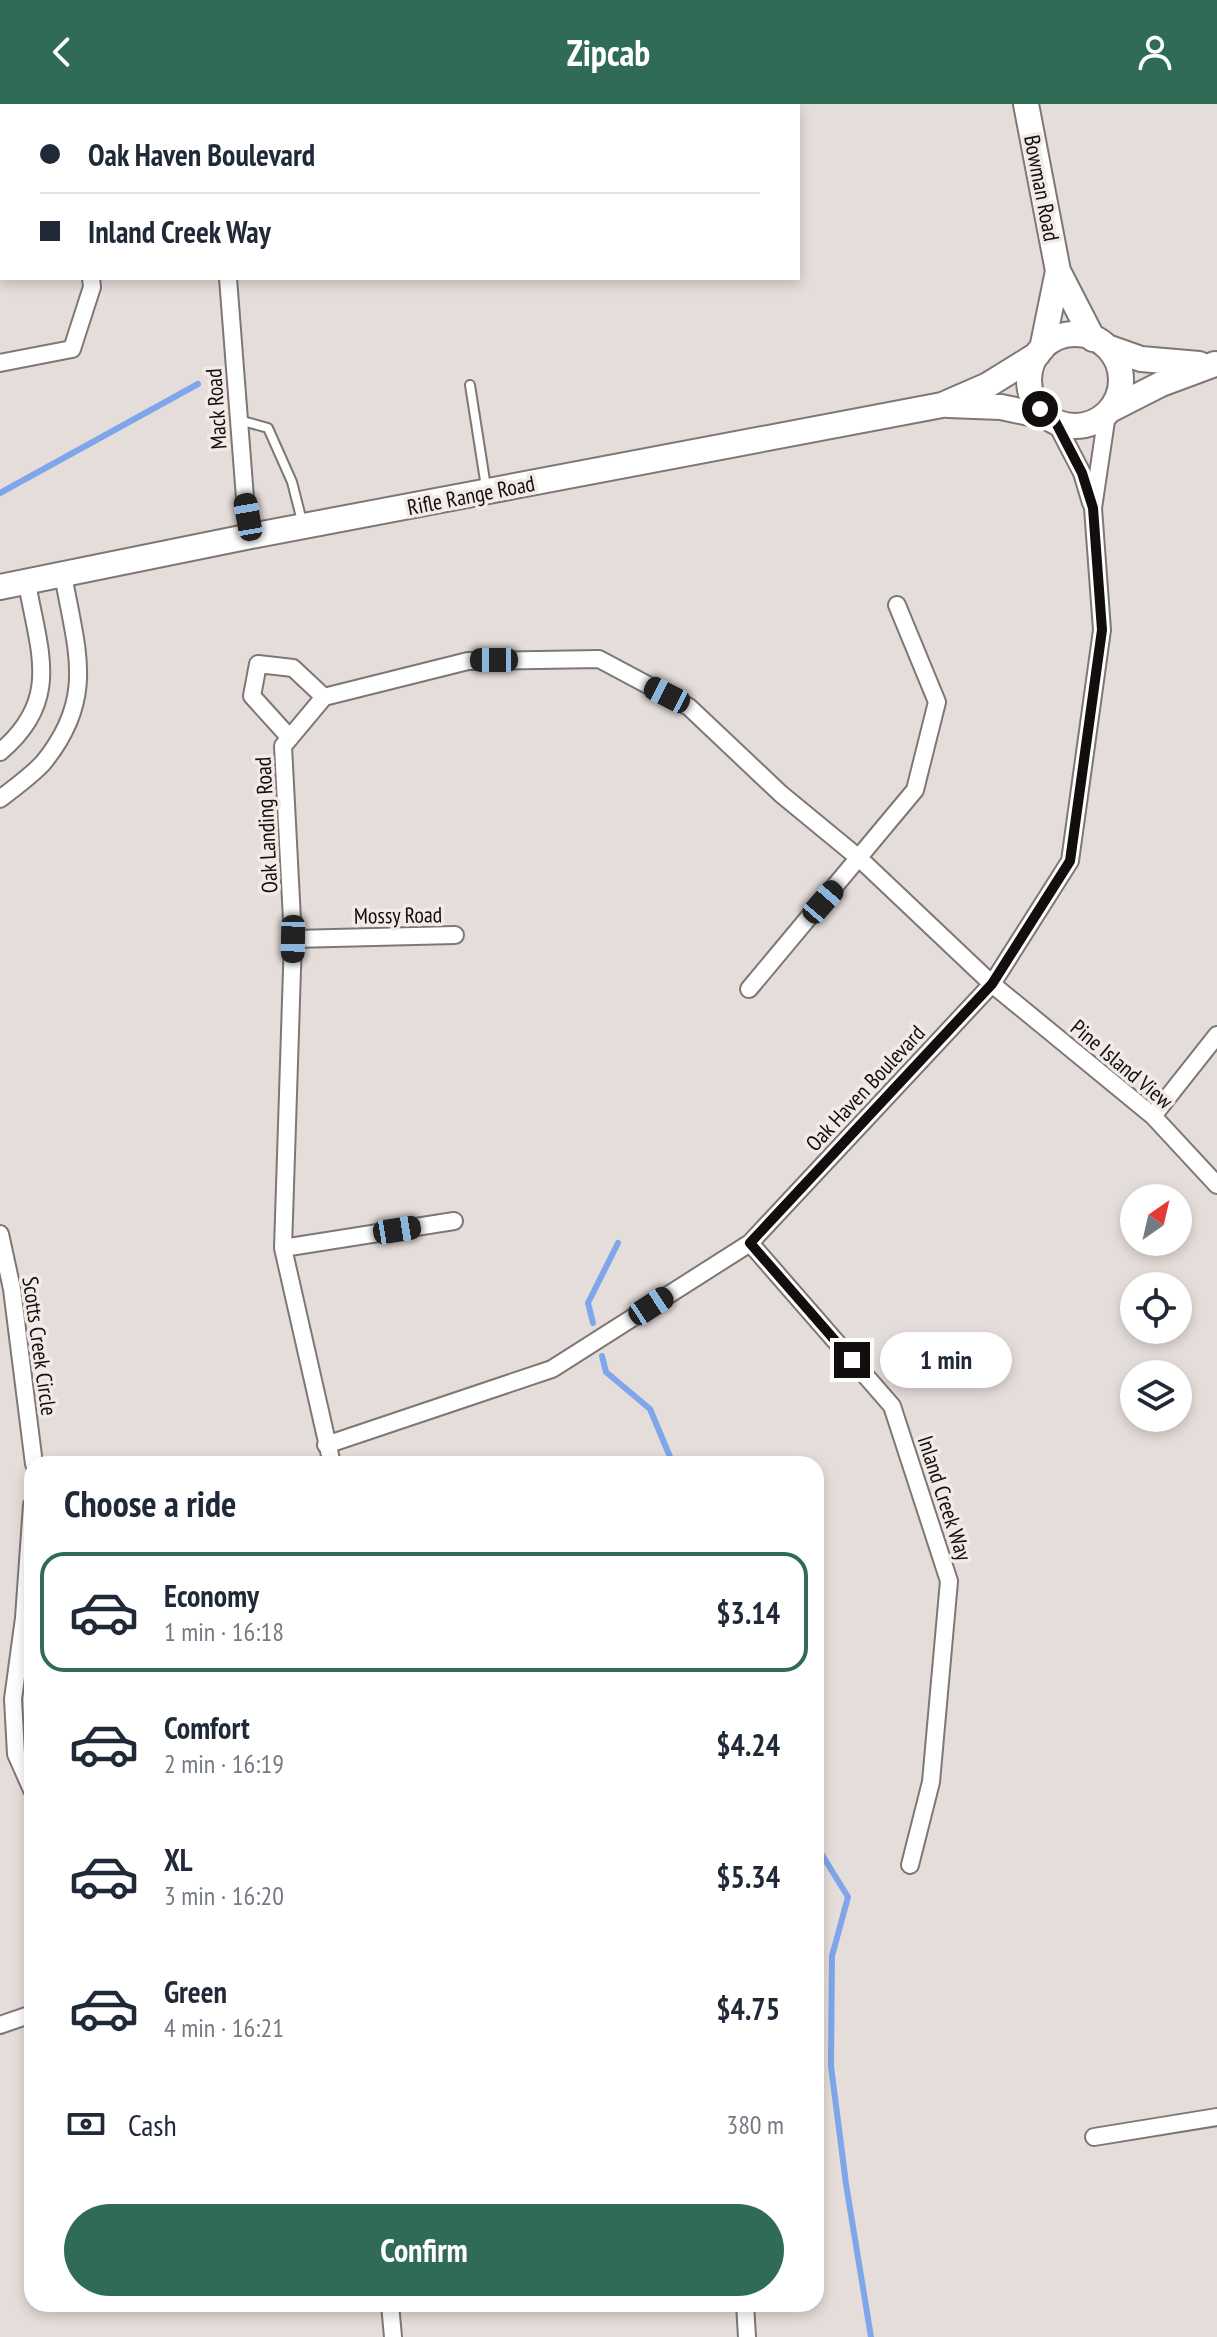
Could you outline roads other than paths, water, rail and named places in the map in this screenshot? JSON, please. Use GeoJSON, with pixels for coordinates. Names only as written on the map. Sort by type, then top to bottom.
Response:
{"type":"FeatureCollection","features":[{"type":"Feature","properties":{"kind":"main road","name":"Bowman Road"},"geometry":{"type":"LineString","coordinates":[[1026,104],[1058,271],[1100,343]]}},
{"type":"Feature","properties":{"kind":"main road","name":"Bowman Road"},"geometry":{"type":"LineString","coordinates":[[1040,351],[1058,271]]}},
{"type":"Feature","properties":{"kind":"main road"},"geometry":{"type":"LineString","coordinates":[[1072,335],[1141,359],[1179,365],[1216,364],[1161,384],[1082,426],[1052,419],[1040,409],[1030,388],[1030,376],[1040,351],[1051,342],[1072,335]]}},
{"type":"Feature","properties":{"kind":"main road"},"geometry":{"type":"LineString","coordinates":[[1100,343],[1120,371],[1121,385],[1109,412]]}},
{"type":"Feature","properties":{"kind":"main road","name":"Rifle Range Road"},"geometry":{"type":"LineString","coordinates":[[0,587],[251,536],[942,405],[988,385],[1040,351]]}},
{"type":"Feature","properties":{"kind":"main road","name":"Rifle Range Road"},"geometry":{"type":"LineString","coordinates":[[942,405],[1001,407],[1052,419]]}},
{"type":"Feature","properties":{"kind":"street"},"geometry":{"type":"LineString","coordinates":[[0,363],[72,349],[92,287],[91,280]]}},
{"type":"Feature","properties":{"kind":"street","name":"Mack Road"},"geometry":{"type":"LineString","coordinates":[[228,280],[251,536]]}},
{"type":"Feature","properties":{"kind":"street","name":"Oak Haven Boulevard"},"geometry":{"type":"LineString","coordinates":[[1093,508],[1109,412]]}},
{"type":"Feature","properties":{"kind":"street","name":"Oak Haven Boulevard"},"geometry":{"type":"LineString","coordinates":[[326,1445],[552,1369],[750,1243],[992,984],[1070,861],[1102,630],[1093,508],[1082,473],[1052,419]]}},
{"type":"Feature","properties":{"kind":"street"},"geometry":{"type":"LineString","coordinates":[[0,799],[42,764],[72,718],[80,673],[63,574]]}},
{"type":"Feature","properties":{"kind":"street"},"geometry":{"type":"LineString","coordinates":[[0,752],[15,740],[38,705],[43,673],[27,583]]}},
{"type":"Feature","properties":{"kind":"street"},"geometry":{"type":"LineString","coordinates":[[749,989],[915,790],[937,702],[897,605]]}},
{"type":"Feature","properties":{"kind":"street"},"geometry":{"type":"LineString","coordinates":[[290,738],[252,696],[258,664],[293,668],[324,697],[468,661],[599,659],[689,707],[781,794],[860,859],[992,984]]}},
{"type":"Feature","properties":{"kind":"street","name":"Oak Landing Road"},"geometry":{"type":"LineString","coordinates":[[324,697],[283,746],[293,939],[283,1248],[329,1456]]}},
{"type":"Feature","properties":{"kind":"street","name":"Mossy Road"},"geometry":{"type":"LineString","coordinates":[[293,939],[455,935]]}},
{"type":"Feature","properties":{"kind":"street","name":"Pine Island View"},"geometry":{"type":"LineString","coordinates":[[992,984],[1153,1116],[1217,1185]]}},
{"type":"Feature","properties":{"kind":"street"},"geometry":{"type":"LineString","coordinates":[[1153,1116],[1217,1035]]}},
{"type":"Feature","properties":{"kind":"street"},"geometry":{"type":"LineString","coordinates":[[283,1248],[454,1221]]}},
{"type":"Feature","properties":{"kind":"street","name":"Scotts Creek Circle"},"geometry":{"type":"LineString","coordinates":[[0,1234],[12,1289],[33,1456]]}},
{"type":"Feature","properties":{"kind":"street","name":"Inland Creek Way"},"geometry":{"type":"LineString","coordinates":[[750,1243],[892,1406],[949,1581],[931,1782],[910,1865]]}},
{"type":"Feature","properties":{"kind":"street"},"geometry":{"type":"LineString","coordinates":[[24,1618],[13,1699],[16,1754],[24,1772]]}},
{"type":"Feature","properties":{"kind":"street"},"geometry":{"type":"LineString","coordinates":[[0,2025],[24,2017]]}},
{"type":"Feature","properties":{"kind":"street"},"geometry":{"type":"LineString","coordinates":[[1094,2137],[1217,2117]]}},
{"type":"Feature","properties":{"kind":"street"},"geometry":{"type":"LineString","coordinates":[[391,2312],[393,2337]]}},
{"type":"Feature","properties":{"kind":"street"},"geometry":{"type":"LineString","coordinates":[[745,2312],[747,2337]]}},
{"type":"Feature","properties":{"kind":"lane"},"geometry":{"type":"LineString","coordinates":[[470,385],[487,492]]}},
{"type":"Feature","properties":{"kind":"lane"},"geometry":{"type":"LineString","coordinates":[[239,420],[268,428],[292,482],[304,526]]}},
{"type":"Feature","properties":{"kind":"waterway"},"geometry":{"type":"LineString","coordinates":[[0,493],[198,384]]}},
{"type":"Feature","properties":{"kind":"waterway"},"geometry":{"type":"LineString","coordinates":[[593,1323],[588,1303],[618,1243]]}},
{"type":"Feature","properties":{"kind":"waterway"},"geometry":{"type":"LineString","coordinates":[[602,1356],[606,1372],[650,1409],[670,1456]]}},
{"type":"Feature","properties":{"kind":"waterway"},"geometry":{"type":"LineString","coordinates":[[824,1858],[848,1897],[832,1956],[831,2066],[871,2337]]}}]}
